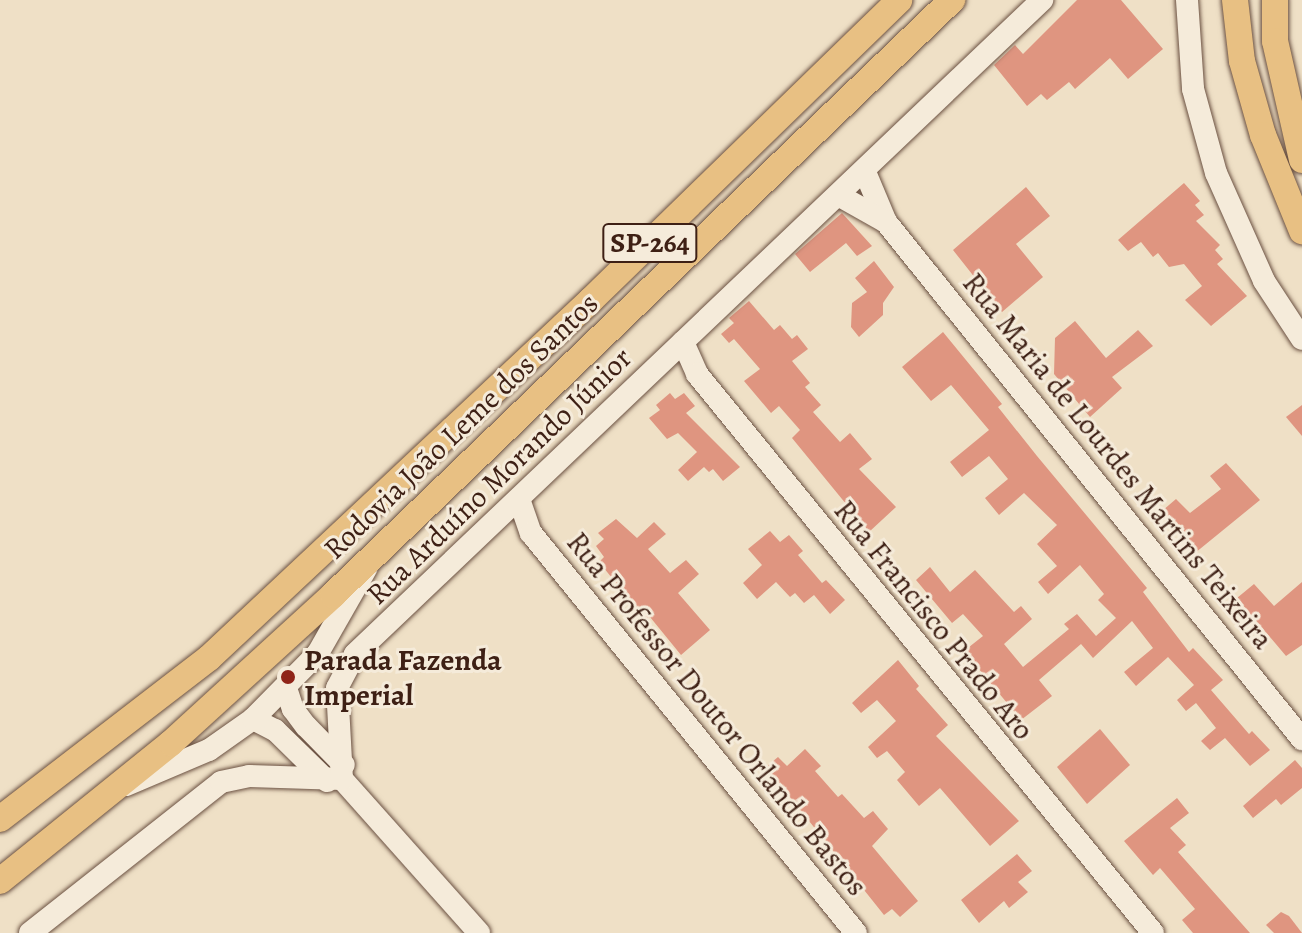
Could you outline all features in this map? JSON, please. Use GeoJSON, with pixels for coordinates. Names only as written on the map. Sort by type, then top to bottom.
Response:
{"type":"FeatureCollection","features":[{"type":"Feature","properties":{"kind":"main road","name":"Rodovia João Leme dos Santos"},"geometry":{"type":"LineString","coordinates":[[0,819],[209,658],[591,300],[899,0]]}},
{"type":"Feature","properties":{"kind":"main road","name":"Rodovia João Leme dos Santos"},"geometry":{"type":"LineString","coordinates":[[0,881],[171,743],[376,553],[952,0]]}},
{"type":"Feature","properties":{"kind":"main road"},"geometry":{"type":"LineString","coordinates":[[1235,0],[1242,61],[1263,135],[1302,231]]}},
{"type":"Feature","properties":{"kind":"main road"},"geometry":{"type":"LineString","coordinates":[[1275,0],[1275,41],[1302,160]]}},
{"type":"Feature","properties":{"kind":"street","name":"Rua Arduíno Morando Júnior"},"geometry":{"type":"LineString","coordinates":[[338,775],[337,688],[344,669],[355,654],[840,196],[1042,0]]}},
{"type":"Feature","properties":{"kind":"street"},"geometry":{"type":"LineString","coordinates":[[1187,0],[1193,89],[1216,173],[1264,281],[1302,339]]}},
{"type":"Feature","properties":{"kind":"street","name":"Rua Maria de Lourdes Martins Teixeira"},"geometry":{"type":"LineString","coordinates":[[865,172],[886,222],[1302,739]]}},
{"type":"Feature","properties":{"kind":"street","name":"Rua Maria de Lourdes Martins Teixeira"},"geometry":{"type":"LineString","coordinates":[[840,196],[886,222]]}},
{"type":"Feature","properties":{"kind":"street","name":"Rua Francisco Prado Aro"},"geometry":{"type":"LineString","coordinates":[[676,350],[1153,933]]}},
{"type":"Feature","properties":{"kind":"street","name":"Rua Professor Doutor Orlando Bastos"},"geometry":{"type":"LineString","coordinates":[[519,499],[531,533],[856,933]]}},
{"type":"Feature","properties":{"kind":"street","name":"Rua Professor Doutor Orlando Bastos"},"geometry":{"type":"LineString","coordinates":[[500,516],[531,533]]}},
{"type":"Feature","properties":{"kind":"street"},"geometry":{"type":"LineString","coordinates":[[114,790],[190,760],[253,719],[318,653],[376,553]]}},
{"type":"Feature","properties":{"kind":"street"},"geometry":{"type":"LineString","coordinates":[[286,688],[293,709],[338,775],[479,933]]}},
{"type":"Feature","properties":{"kind":"street"},"geometry":{"type":"LineString","coordinates":[[253,719],[275,730],[338,775]]}},
{"type":"Feature","properties":{"kind":"street"},"geometry":{"type":"LineString","coordinates":[[30,933],[221,782],[249,776],[338,775]]}},
{"type":"Feature","properties":{"kind":"street","name":"Rua Francisco Prado Aro"},"geometry":{"type":"LineString","coordinates":[[1126,903],[1136,933]]}},
{"type":"Feature","properties":{"kind":"building"},"geometry":{"type":"Polygon","coordinates":[[[1077,0],[1121,0],[1163,49],[1128,79],[1110,58],[1075,89],[1069,82],[1047,100],[1041,94],[1027,106],[994,65],[1015,45],[1023,54],[1077,0]]]}},
{"type":"Feature","properties":{"kind":"building"},"geometry":{"type":"Polygon","coordinates":[[[1184,183],[1200,201],[1195,205],[1204,215],[1196,221],[1220,245],[1215,250],[1223,259],[1217,264],[1247,296],[1211,326],[1185,300],[1202,286],[1184,264],[1169,267],[1158,253],[1153,257],[1141,242],[1128,251],[1118,240],[1184,183]]]}},
{"type":"Feature","properties":{"kind":"building"},"geometry":{"type":"Polygon","coordinates":[[[1026,187],[1050,216],[1016,244],[1043,277],[1002,312],[953,250],[1026,187]]]}},
{"type":"Feature","properties":{"kind":"building"},"geometry":{"type":"Polygon","coordinates":[[[842,213],[872,246],[857,256],[846,243],[810,272],[795,254],[842,213]]]}},
{"type":"Feature","properties":{"kind":"building"},"geometry":{"type":"Polygon","coordinates":[[[874,261],[894,287],[883,303],[883,315],[859,337],[851,327],[852,303],[867,292],[855,278],[874,261]]]}},
{"type":"Feature","properties":{"kind":"building"},"geometry":{"type":"Polygon","coordinates":[[[749,301],[774,330],[780,325],[792,339],[797,335],[808,349],[792,361],[810,383],[805,387],[821,405],[813,412],[840,442],[850,433],[872,459],[859,469],[896,507],[869,532],[792,438],[800,430],[779,406],[771,413],[744,381],[760,369],[734,339],[729,343],[721,334],[734,323],[729,318],[749,301]]]}},
{"type":"Feature","properties":{"kind":"building"},"geometry":{"type":"Polygon","coordinates":[[[1075,321],[1106,358],[1138,330],[1153,346],[1112,377],[1122,388],[1090,417],[1054,374],[1055,338],[1075,321]]]}},
{"type":"Feature","properties":{"kind":"building"},"geometry":{"type":"Polygon","coordinates":[[[943,332],[1002,404],[998,407],[1037,456],[1147,588],[1143,592],[1189,652],[1193,648],[1223,680],[1211,690],[1249,734],[1252,731],[1270,750],[1250,766],[1225,738],[1210,750],[1201,741],[1216,728],[1196,703],[1186,711],[1177,700],[1194,685],[1168,657],[1136,686],[1124,672],[1153,648],[1132,621],[1093,658],[1081,644],[1039,680],[1052,696],[1021,720],[964,651],[983,636],[963,614],[952,623],[916,580],[930,567],[950,592],[975,570],[1014,612],[1021,606],[1032,619],[1004,644],[1023,667],[1069,629],[1064,624],[1077,614],[1096,636],[1116,618],[1098,600],[1104,594],[1080,565],[1048,594],[1038,582],[1057,566],[1037,544],[1057,525],[1024,493],[999,515],[985,498],[1008,479],[989,456],[962,477],[950,462],[989,430],[951,385],[931,401],[902,367],[943,332]]]}},
{"type":"Feature","properties":{"kind":"building"},"geometry":{"type":"Polygon","coordinates":[[[670,393],[675,399],[684,393],[695,406],[686,413],[740,467],[723,481],[713,469],[709,472],[704,467],[688,481],[678,470],[697,452],[678,433],[667,439],[649,418],[660,410],[656,405],[670,393]]]}},
{"type":"Feature","properties":{"kind":"building"},"geometry":{"type":"Polygon","coordinates":[[[1302,405],[1302,436],[1286,417],[1302,405]]]}},
{"type":"Feature","properties":{"kind":"building"},"geometry":{"type":"Polygon","coordinates":[[[1226,463],[1260,500],[1195,553],[1162,511],[1176,499],[1190,513],[1221,489],[1210,476],[1226,463]]]}},
{"type":"Feature","properties":{"kind":"building"},"geometry":{"type":"Polygon","coordinates":[[[616,519],[637,538],[654,522],[666,534],[648,549],[670,573],[686,560],[699,574],[678,593],[710,630],[681,655],[650,617],[646,620],[599,562],[604,557],[596,546],[604,539],[598,533],[616,519]]]}},
{"type":"Feature","properties":{"kind":"building"},"geometry":{"type":"Polygon","coordinates":[[[770,531],[780,542],[789,535],[803,551],[798,555],[822,583],[826,580],[845,600],[830,614],[814,595],[804,603],[795,593],[790,597],[776,582],[757,599],[743,583],[762,565],[748,549],[770,531]]]}},
{"type":"Feature","properties":{"kind":"building"},"geometry":{"type":"Polygon","coordinates":[[[1302,582],[1302,645],[1286,656],[1237,598],[1254,584],[1274,606],[1302,582]]]}},
{"type":"Feature","properties":{"kind":"building"},"geometry":{"type":"Polygon","coordinates":[[[898,660],[919,686],[916,689],[948,725],[936,736],[1019,821],[990,846],[940,788],[919,806],[897,780],[905,772],[887,751],[877,758],[868,747],[896,721],[877,700],[861,713],[852,703],[898,660]]]}},
{"type":"Feature","properties":{"kind":"building"},"geometry":{"type":"Polygon","coordinates":[[[1100,729],[1130,765],[1087,804],[1057,767],[1100,729]]]}},
{"type":"Feature","properties":{"kind":"building"},"geometry":{"type":"Polygon","coordinates":[[[805,749],[821,766],[815,771],[838,797],[842,794],[864,818],[873,811],[888,829],[872,846],[918,901],[900,917],[892,909],[884,915],[766,767],[778,757],[787,766],[805,749]]]}},
{"type":"Feature","properties":{"kind":"building"},"geometry":{"type":"Polygon","coordinates":[[[1295,760],[1302,768],[1302,788],[1281,805],[1276,799],[1253,818],[1243,806],[1295,760]]]}},
{"type":"Feature","properties":{"kind":"building"},"geometry":{"type":"Polygon","coordinates":[[[1177,798],[1189,813],[1170,828],[1186,845],[1178,852],[1250,933],[1193,933],[1182,920],[1195,909],[1160,868],[1153,875],[1124,841],[1177,798]]]}},
{"type":"Feature","properties":{"kind":"building"},"geometry":{"type":"Polygon","coordinates":[[[1017,854],[1032,871],[1018,882],[1028,892],[1009,908],[1004,901],[979,923],[961,900],[1017,854]]]}},
{"type":"Feature","properties":{"kind":"building"},"geometry":{"type":"Polygon","coordinates":[[[1281,912],[1289,916],[1302,933],[1274,933],[1266,925],[1281,912]]]}},
{"type":"Feature","properties":{"kind":"place","name":"Parada Fazenda Imperial"},"geometry":{"type":"Point","coordinates":[288,677]}}]}
